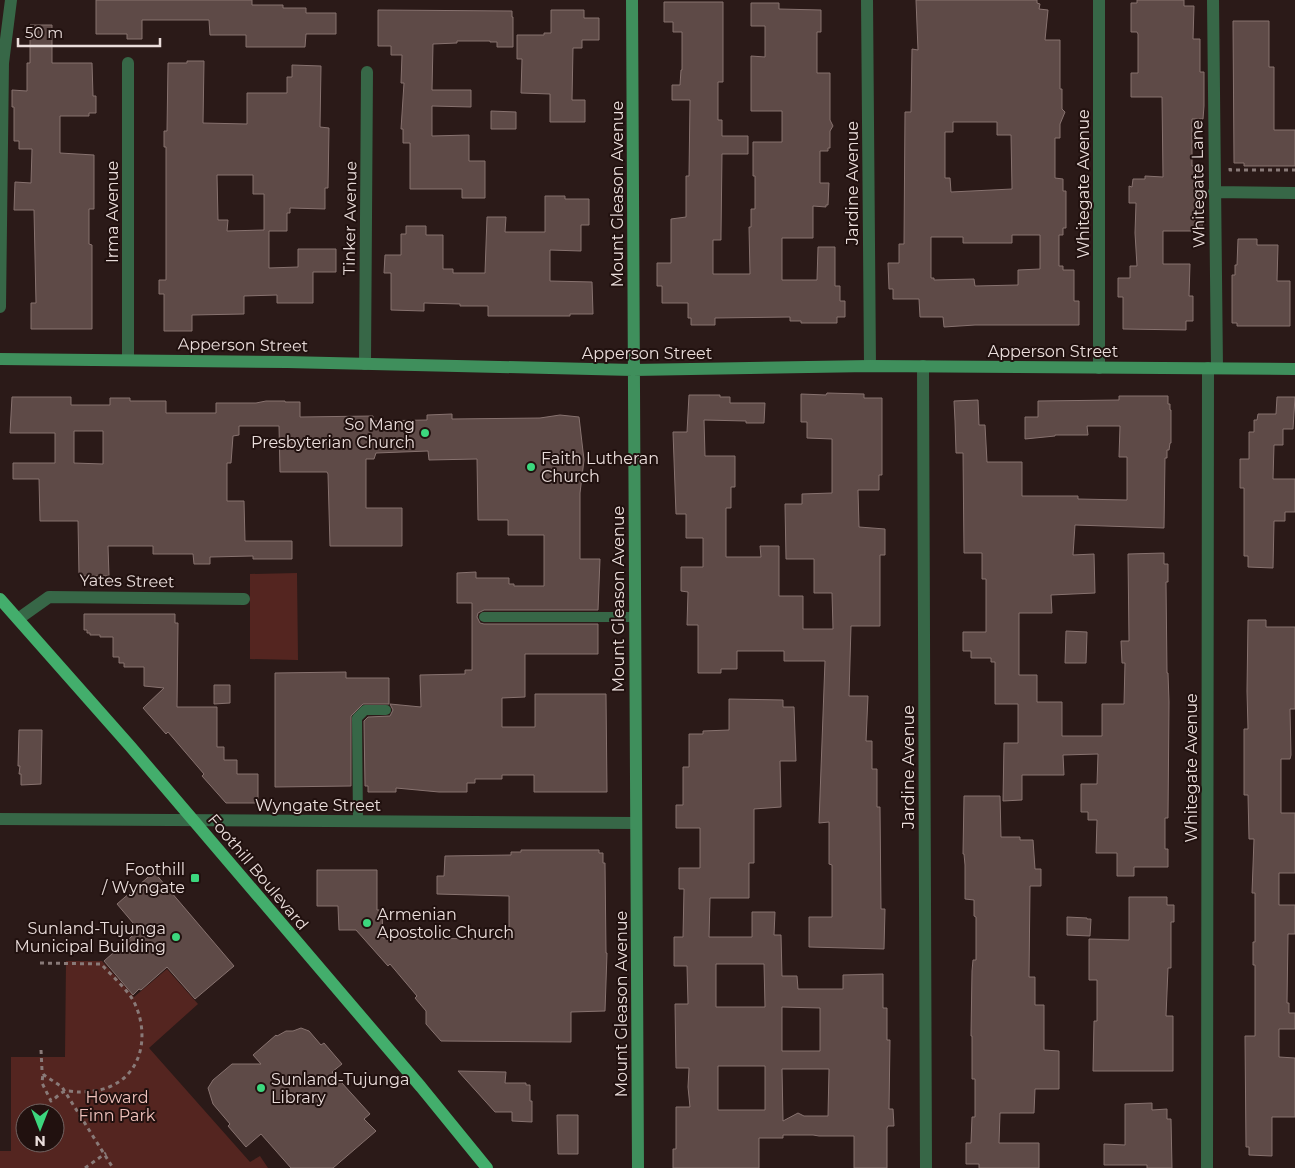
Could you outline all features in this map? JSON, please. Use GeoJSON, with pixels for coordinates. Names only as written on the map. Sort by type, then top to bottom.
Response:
{"type":"FeatureCollection","features":[{"type":"Feature","properties":{"kind":"main road","name":"Foothill Boulevard"},"geometry":{"type":"LineString","coordinates":[[0,599],[130,746],[421,1087],[487,1168]]}},
{"type":"Feature","properties":{"kind":"street"},"geometry":{"type":"LineString","coordinates":[[0,307],[3,63],[11,0]]}},
{"type":"Feature","properties":{"kind":"street","name":"Mount Gleason Avenue"},"geometry":{"type":"LineString","coordinates":[[632,0],[638,1168]]}},
{"type":"Feature","properties":{"kind":"street","name":"Jardine Avenue"},"geometry":{"type":"LineString","coordinates":[[867,0],[870,366]]}},
{"type":"Feature","properties":{"kind":"street","name":"Whitegate Avenue"},"geometry":{"type":"LineString","coordinates":[[1099,0],[1099,368]]}},
{"type":"Feature","properties":{"kind":"street","name":"Whitegate Lane"},"geometry":{"type":"LineString","coordinates":[[1213,0],[1213,368]]}},
{"type":"Feature","properties":{"kind":"street","name":"Irma Avenue"},"geometry":{"type":"LineString","coordinates":[[128,63],[128,360]]}},
{"type":"Feature","properties":{"kind":"street","name":"Tinker Avenue"},"geometry":{"type":"LineString","coordinates":[[365,364],[367,72]]}},
{"type":"Feature","properties":{"kind":"street"},"geometry":{"type":"LineString","coordinates":[[1214,192],[1295,193]]}},
{"type":"Feature","properties":{"kind":"street","name":"Apperson Street"},"geometry":{"type":"LineString","coordinates":[[0,358],[633,370],[870,366],[1295,369]]}},
{"type":"Feature","properties":{"kind":"street","name":"Jardine Avenue"},"geometry":{"type":"LineString","coordinates":[[922,366],[926,1168]]}},
{"type":"Feature","properties":{"kind":"street","name":"Whitegate Avenue"},"geometry":{"type":"LineString","coordinates":[[1207,1168],[1213,368]]}},
{"type":"Feature","properties":{"kind":"street","name":"Yates Street"},"geometry":{"type":"LineString","coordinates":[[18,619],[49,597],[244,599]]}},
{"type":"Feature","properties":{"kind":"street","name":"Wyngate Street"},"geometry":{"type":"LineString","coordinates":[[0,819],[636,823]]}},
{"type":"Feature","properties":{"kind":"lane"},"geometry":{"type":"LineString","coordinates":[[484,617],[635,617]]}},
{"type":"Feature","properties":{"kind":"lane"},"geometry":{"type":"LineString","coordinates":[[358,822],[357,718],[365,710],[386,710]]}},
{"type":"Feature","properties":{"kind":"path"},"geometry":{"type":"LineString","coordinates":[[1230,160],[1230,170],[1295,170]]}},
{"type":"Feature","properties":{"kind":"path"},"geometry":{"type":"LineString","coordinates":[[40,963],[101,964],[133,1000],[141,1022],[143,1037],[137,1061],[119,1082],[98,1090],[65,1091],[51,1101],[42,1083],[41,1050]]}},
{"type":"Feature","properties":{"kind":"path"},"geometry":{"type":"LineString","coordinates":[[43,1073],[65,1091],[113,1168]]}},
{"type":"Feature","properties":{"kind":"path"},"geometry":{"type":"LineString","coordinates":[[85,1168],[106,1154]]}},
{"type":"Feature","properties":{"kind":"green space"},"geometry":{"type":"Polygon","coordinates":[[[297,573],[298,660],[250,659],[250,574],[297,573]]]}},
{"type":"Feature","properties":{"kind":"green space","name":"Howard Finn Park"},"geometry":{"type":"Polygon","coordinates":[[[66,961],[102,961],[134,997],[167,969],[198,1004],[149,1048],[250,1162],[260,1156],[268,1168],[0,1168],[0,1151],[11,1151],[11,1057],[65,1057],[66,961]]]}},
{"type":"Feature","properties":{"kind":"building"},"geometry":{"type":"Polygon","coordinates":[[[96,0],[252,0],[252,5],[283,5],[283,8],[306,8],[306,13],[336,13],[336,34],[306,34],[305,47],[246,47],[246,35],[210,35],[209,20],[142,20],[142,39],[127,39],[127,34],[96,34],[96,0]]]}},
{"type":"Feature","properties":{"kind":"building"},"geometry":{"type":"Polygon","coordinates":[[[916,0],[1037,0],[1037,3],[1040,4],[1039,9],[1048,10],[1045,40],[1060,40],[1060,89],[1062,89],[1062,109],[1065,112],[1060,124],[1060,138],[1055,138],[1055,178],[1063,179],[1063,191],[1066,191],[1066,228],[1063,228],[1063,235],[1059,235],[1059,266],[1063,266],[1063,270],[1074,270],[1074,301],[1079,301],[1079,325],[975,325],[944,327],[943,317],[920,317],[919,299],[893,299],[893,289],[889,289],[888,263],[899,263],[899,244],[904,244],[905,112],[911,112],[912,49],[918,50],[916,0]],[[953,122],[953,132],[945,132],[945,178],[950,178],[951,192],[1012,189],[1011,135],[997,135],[997,122],[953,122]],[[1012,235],[1012,243],[963,243],[963,237],[931,237],[931,278],[934,278],[934,280],[974,279],[975,286],[1018,285],[1018,270],[1040,269],[1040,235],[1012,235]]]}},
{"type":"Feature","properties":{"kind":"building"},"geometry":{"type":"Polygon","coordinates":[[[1137,0],[1184,0],[1184,6],[1194,6],[1193,39],[1200,39],[1200,72],[1204,72],[1204,106],[1203,119],[1192,119],[1192,166],[1199,166],[1199,195],[1203,195],[1202,231],[1163,231],[1163,264],[1190,264],[1189,296],[1193,296],[1193,321],[1186,321],[1186,330],[1123,329],[1123,297],[1118,297],[1118,278],[1130,278],[1130,266],[1137,266],[1136,203],[1129,203],[1129,186],[1132,187],[1133,179],[1145,179],[1145,176],[1163,177],[1162,97],[1131,97],[1131,73],[1138,73],[1138,34],[1137,32],[1131,32],[1131,3],[1137,3],[1137,0]]]}},
{"type":"Feature","properties":{"kind":"building"},"geometry":{"type":"Polygon","coordinates":[[[664,2],[723,2],[723,82],[718,82],[718,120],[722,120],[722,136],[748,136],[748,154],[722,154],[721,240],[713,240],[713,274],[750,274],[749,227],[751,227],[751,209],[755,209],[753,142],[782,142],[782,111],[751,111],[751,56],[765,57],[765,26],[751,26],[751,3],[779,3],[779,9],[821,10],[821,32],[817,32],[817,73],[830,73],[830,120],[833,126],[830,131],[830,148],[828,148],[828,151],[820,151],[820,183],[829,183],[828,205],[826,207],[813,206],[813,238],[782,238],[782,280],[817,280],[818,247],[835,247],[835,286],[840,286],[840,301],[845,301],[845,317],[837,317],[837,323],[801,323],[801,321],[790,321],[790,317],[715,318],[715,325],[691,325],[691,318],[688,318],[688,303],[662,303],[662,286],[657,286],[657,263],[671,263],[671,219],[686,217],[686,176],[689,176],[690,100],[672,100],[672,85],[680,85],[682,32],[673,32],[673,22],[664,22],[664,2]]]}},
{"type":"Feature","properties":{"kind":"building"},"geometry":{"type":"Polygon","coordinates":[[[378,10],[512,11],[513,47],[497,47],[497,42],[490,41],[457,41],[457,43],[433,44],[432,90],[471,90],[471,107],[432,106],[432,136],[469,135],[469,161],[485,161],[485,198],[462,198],[462,189],[410,189],[410,143],[403,143],[403,129],[401,129],[404,83],[401,83],[402,55],[391,55],[391,46],[378,46],[378,10]]]}},
{"type":"Feature","properties":{"kind":"building"},"geometry":{"type":"Polygon","coordinates":[[[551,10],[584,10],[584,18],[599,18],[599,40],[582,40],[582,48],[573,48],[572,100],[585,100],[585,122],[550,122],[550,94],[521,93],[522,59],[517,59],[517,35],[544,35],[544,33],[551,33],[551,10]]]}},
{"type":"Feature","properties":{"kind":"building"},"geometry":{"type":"Polygon","coordinates":[[[1233,21],[1269,21],[1269,67],[1274,67],[1274,130],[1295,130],[1295,166],[1244,166],[1244,163],[1234,163],[1233,21]]]}},
{"type":"Feature","properties":{"kind":"building"},"geometry":{"type":"Polygon","coordinates":[[[30,25],[52,25],[52,63],[92,63],[93,96],[96,96],[96,113],[89,113],[89,116],[60,116],[60,153],[94,155],[94,209],[89,209],[89,244],[92,245],[92,329],[31,329],[31,303],[36,303],[34,210],[14,210],[15,182],[31,183],[32,149],[19,149],[19,141],[14,141],[14,107],[12,107],[12,90],[27,91],[27,63],[30,63],[30,25]]]}},
{"type":"Feature","properties":{"kind":"building"},"geometry":{"type":"Polygon","coordinates":[[[187,61],[204,61],[203,123],[247,124],[247,93],[287,93],[287,77],[292,77],[292,65],[321,66],[320,127],[329,128],[328,188],[325,188],[325,209],[290,208],[290,213],[287,213],[287,231],[269,231],[269,268],[298,267],[298,249],[336,249],[336,272],[313,272],[313,303],[277,303],[277,295],[244,296],[244,314],[192,315],[192,331],[164,331],[164,294],[159,294],[159,280],[166,280],[166,147],[164,147],[164,131],[167,131],[168,63],[187,63],[187,61]],[[217,175],[218,220],[228,220],[227,231],[264,230],[264,194],[253,194],[253,175],[217,175]]]}},
{"type":"Feature","properties":{"kind":"building"},"geometry":{"type":"Polygon","coordinates":[[[491,111],[516,112],[516,129],[491,129],[491,111]]]}},
{"type":"Feature","properties":{"kind":"building"},"geometry":{"type":"Polygon","coordinates":[[[545,196],[565,196],[565,199],[589,199],[589,225],[581,225],[581,251],[550,250],[550,281],[592,282],[593,314],[570,314],[570,316],[488,316],[488,306],[424,303],[424,311],[391,310],[391,273],[384,273],[385,255],[401,255],[401,234],[406,234],[406,226],[426,226],[426,235],[443,235],[443,269],[453,269],[453,273],[485,273],[487,217],[506,217],[505,232],[545,232],[545,196]]]}},
{"type":"Feature","properties":{"kind":"building"},"geometry":{"type":"Polygon","coordinates":[[[1238,239],[1257,239],[1257,245],[1278,245],[1277,281],[1290,281],[1290,326],[1237,326],[1237,323],[1232,323],[1232,275],[1235,275],[1235,265],[1237,265],[1238,239]]]}},
{"type":"Feature","properties":{"kind":"building"},"geometry":{"type":"Polygon","coordinates":[[[827,393],[864,394],[864,398],[882,398],[882,475],[879,475],[879,490],[858,490],[859,527],[885,529],[885,555],[880,555],[880,626],[851,626],[849,696],[868,696],[866,741],[872,741],[872,769],[877,769],[877,807],[880,807],[881,909],[885,909],[884,949],[809,947],[809,917],[832,917],[832,865],[829,864],[829,822],[819,823],[825,661],[784,661],[784,651],[737,651],[737,669],[721,669],[721,673],[698,673],[698,625],[687,625],[688,592],[681,591],[681,567],[703,567],[703,538],[686,538],[686,514],[676,514],[673,432],[687,432],[689,395],[720,395],[720,397],[730,397],[730,403],[765,403],[764,423],[704,420],[705,456],[735,456],[735,487],[731,487],[731,508],[726,508],[726,557],[761,557],[760,546],[779,546],[779,596],[803,596],[803,629],[833,629],[832,593],[814,593],[814,559],[786,559],[785,504],[802,504],[802,494],[832,493],[832,439],[807,438],[807,422],[801,422],[801,394],[826,395],[827,393]]]}},
{"type":"Feature","properties":{"kind":"building"},"geometry":{"type":"Polygon","coordinates":[[[1119,396],[1168,396],[1168,404],[1170,404],[1171,410],[1171,443],[1169,450],[1167,450],[1167,458],[1165,458],[1164,528],[1075,525],[1073,555],[1094,554],[1095,593],[1051,595],[1052,613],[1019,613],[1019,675],[1037,675],[1037,702],[1062,702],[1062,736],[1102,736],[1102,704],[1124,704],[1125,663],[1122,663],[1121,641],[1129,641],[1128,554],[1164,553],[1164,564],[1168,564],[1168,582],[1166,582],[1169,702],[1168,818],[1165,818],[1165,849],[1168,849],[1168,867],[1134,867],[1134,876],[1117,876],[1117,853],[1096,853],[1097,820],[1088,820],[1088,812],[1081,812],[1081,784],[1097,784],[1098,754],[1063,755],[1064,775],[1022,775],[1022,800],[1003,801],[1004,743],[1018,743],[1018,704],[995,704],[995,662],[991,662],[991,658],[971,658],[971,651],[963,651],[963,632],[986,632],[986,579],[982,579],[982,553],[964,553],[963,453],[956,453],[954,401],[978,400],[979,425],[985,425],[987,462],[1022,462],[1022,496],[1078,496],[1078,499],[1127,500],[1127,457],[1119,457],[1120,426],[1087,426],[1088,435],[1055,435],[1025,439],[1025,417],[1038,417],[1038,401],[1119,400],[1119,396]]]}},
{"type":"Feature","properties":{"kind":"building"},"geometry":{"type":"Polygon","coordinates":[[[12,397],[71,397],[71,405],[110,405],[110,398],[130,398],[130,401],[166,401],[166,413],[216,413],[216,403],[285,401],[300,402],[300,417],[373,416],[373,421],[427,420],[427,415],[452,414],[452,419],[540,418],[560,415],[579,417],[584,460],[580,493],[580,559],[600,559],[598,610],[484,610],[478,613],[477,617],[480,623],[484,624],[598,624],[598,654],[525,654],[525,697],[502,698],[502,727],[535,727],[535,694],[606,694],[607,792],[534,792],[534,775],[502,775],[502,779],[475,779],[475,783],[467,783],[467,792],[439,792],[396,788],[396,792],[368,792],[368,786],[365,786],[364,721],[368,717],[390,716],[393,710],[390,704],[421,707],[420,675],[465,674],[465,670],[472,670],[472,603],[457,603],[457,573],[476,572],[476,578],[509,578],[509,584],[514,584],[514,586],[544,586],[544,535],[508,535],[508,520],[478,520],[477,459],[429,460],[428,451],[376,453],[374,459],[366,459],[366,508],[402,508],[402,546],[330,546],[327,472],[280,472],[279,426],[239,426],[239,435],[233,436],[231,463],[227,463],[227,501],[244,501],[245,541],[292,541],[292,559],[253,559],[253,556],[210,557],[210,564],[194,564],[193,554],[153,554],[153,546],[108,546],[109,576],[79,576],[78,521],[40,521],[39,479],[13,479],[13,463],[55,463],[55,433],[10,433],[12,397]],[[74,431],[74,463],[103,464],[103,431],[74,431]]]}},
{"type":"Feature","properties":{"kind":"building"},"geometry":{"type":"Polygon","coordinates":[[[1277,397],[1295,397],[1293,429],[1283,429],[1283,445],[1274,445],[1273,479],[1295,479],[1295,512],[1285,512],[1285,521],[1274,521],[1273,568],[1248,567],[1248,556],[1244,556],[1244,488],[1240,488],[1240,459],[1249,459],[1249,432],[1254,432],[1254,420],[1257,420],[1258,414],[1276,414],[1277,397]]]}},
{"type":"Feature","properties":{"kind":"building"},"geometry":{"type":"Polygon","coordinates":[[[84,614],[175,614],[175,623],[178,623],[177,707],[217,707],[217,747],[224,747],[224,760],[237,760],[237,774],[258,774],[258,803],[226,803],[202,776],[204,774],[168,732],[166,734],[143,708],[164,688],[144,686],[144,667],[124,667],[124,663],[119,663],[119,657],[113,657],[113,637],[100,637],[100,635],[90,635],[90,633],[87,633],[87,630],[84,630],[84,614]]]}},
{"type":"Feature","properties":{"kind":"building"},"geometry":{"type":"Polygon","coordinates":[[[1248,620],[1266,620],[1266,627],[1295,627],[1295,709],[1290,709],[1290,759],[1281,759],[1281,813],[1295,813],[1295,873],[1279,873],[1279,905],[1295,905],[1295,934],[1288,934],[1287,1003],[1289,1003],[1289,1013],[1295,1013],[1295,1029],[1279,1029],[1279,1057],[1295,1058],[1295,1117],[1272,1117],[1272,1156],[1249,1155],[1249,1147],[1246,1147],[1245,1036],[1255,1036],[1255,965],[1253,965],[1253,942],[1255,942],[1255,893],[1252,893],[1254,839],[1249,839],[1248,795],[1244,795],[1244,729],[1248,729],[1248,620]]]}},
{"type":"Feature","properties":{"kind":"building"},"geometry":{"type":"Polygon","coordinates":[[[1066,631],[1087,632],[1086,663],[1065,663],[1066,631]]]}},
{"type":"Feature","properties":{"kind":"building"},"geometry":{"type":"Polygon","coordinates":[[[346,672],[346,678],[389,678],[389,704],[363,704],[351,716],[351,786],[275,787],[275,673],[346,672]]]}},
{"type":"Feature","properties":{"kind":"building"},"geometry":{"type":"Polygon","coordinates":[[[214,685],[230,685],[230,703],[214,704],[214,685]]]}},
{"type":"Feature","properties":{"kind":"building"},"geometry":{"type":"Polygon","coordinates":[[[729,699],[783,700],[783,707],[794,707],[796,761],[780,761],[781,807],[754,809],[754,863],[749,863],[749,898],[710,898],[709,937],[752,937],[752,912],[775,912],[774,935],[781,935],[782,976],[797,976],[798,989],[843,989],[843,975],[883,974],[883,1008],[887,1008],[887,1040],[890,1040],[889,1109],[893,1109],[894,1126],[888,1126],[887,1128],[887,1168],[854,1168],[854,1136],[783,1135],[783,1138],[759,1138],[759,1168],[673,1168],[673,1149],[676,1149],[676,1107],[690,1107],[689,1068],[676,1068],[675,1004],[688,1004],[687,966],[674,966],[674,937],[683,937],[684,889],[679,889],[679,868],[700,868],[700,828],[676,828],[676,805],[683,805],[683,767],[689,767],[689,734],[703,734],[703,731],[729,730],[729,699]],[[716,964],[716,1007],[765,1007],[764,964],[716,964]],[[782,1007],[782,1051],[820,1051],[820,1008],[782,1007]],[[718,1066],[718,1110],[765,1110],[765,1066],[718,1066]],[[782,1069],[783,1121],[798,1113],[804,1116],[828,1116],[829,1069],[782,1069]]]}},
{"type":"Feature","properties":{"kind":"building"},"geometry":{"type":"Polygon","coordinates":[[[19,730],[42,730],[41,784],[21,785],[20,766],[18,766],[19,730]]]}},
{"type":"Feature","properties":{"kind":"building"},"geometry":{"type":"Polygon","coordinates":[[[964,796],[1000,796],[1001,837],[1020,837],[1020,840],[1033,840],[1035,869],[1041,869],[1041,886],[1030,886],[1029,977],[1035,977],[1035,1005],[1044,1005],[1044,1050],[1059,1051],[1059,1089],[1035,1089],[1034,1113],[1000,1113],[999,1143],[1039,1143],[1039,1168],[979,1168],[979,1164],[966,1164],[966,1143],[971,1143],[972,1117],[975,1117],[975,1079],[972,1079],[971,1036],[972,971],[973,960],[976,960],[976,917],[974,916],[974,900],[965,899],[965,865],[963,854],[964,796]]]}},
{"type":"Feature","properties":{"kind":"building"},"geometry":{"type":"Polygon","coordinates":[[[521,850],[599,850],[599,853],[603,853],[603,863],[605,863],[607,953],[605,1011],[571,1012],[571,1042],[441,1041],[426,1024],[426,1011],[415,998],[417,996],[390,964],[388,966],[356,930],[339,930],[338,906],[317,906],[317,870],[377,870],[377,910],[382,910],[383,938],[509,939],[509,896],[437,894],[437,876],[444,876],[445,856],[511,855],[511,852],[521,852],[521,850]]]}},
{"type":"Feature","properties":{"kind":"building"},"geometry":{"type":"Polygon","coordinates":[[[154,872],[234,966],[195,999],[167,967],[133,995],[104,961],[139,930],[117,904],[154,872]]]}},
{"type":"Feature","properties":{"kind":"building"},"geometry":{"type":"Polygon","coordinates":[[[1129,897],[1167,897],[1167,905],[1174,905],[1174,922],[1171,922],[1171,968],[1168,968],[1166,1016],[1173,1016],[1173,1071],[1093,1071],[1094,1021],[1097,1021],[1097,980],[1089,980],[1089,939],[1129,940],[1129,897]]]}},
{"type":"Feature","properties":{"kind":"building"},"geometry":{"type":"Polygon","coordinates":[[[1067,917],[1091,919],[1090,936],[1067,935],[1067,917]]]}},
{"type":"Feature","properties":{"kind":"building"},"geometry":{"type":"Polygon","coordinates":[[[301,1028],[309,1031],[321,1045],[324,1043],[342,1064],[332,1072],[370,1114],[364,1119],[376,1131],[333,1168],[291,1168],[261,1134],[246,1147],[213,1104],[208,1088],[213,1080],[232,1064],[261,1064],[253,1055],[276,1035],[301,1028]]]}},
{"type":"Feature","properties":{"kind":"building"},"geometry":{"type":"Polygon","coordinates":[[[458,1071],[506,1072],[505,1083],[526,1083],[526,1085],[530,1085],[532,1122],[512,1121],[512,1112],[495,1112],[458,1071]]]}},
{"type":"Feature","properties":{"kind":"building"},"geometry":{"type":"Polygon","coordinates":[[[1152,1103],[1152,1110],[1167,1109],[1167,1119],[1171,1119],[1172,1168],[1147,1168],[1147,1165],[1104,1165],[1104,1144],[1125,1145],[1125,1104],[1152,1103]]]}},
{"type":"Feature","properties":{"kind":"building"},"geometry":{"type":"Polygon","coordinates":[[[557,1115],[578,1115],[578,1154],[558,1154],[557,1115]]]}},
{"type":"Feature","properties":{"kind":"place","name":"So Mang Presbyterian Church"},"geometry":{"type":"Point","coordinates":[425,433]}},
{"type":"Feature","properties":{"kind":"place","name":"Faith Lutheran Church"},"geometry":{"type":"Point","coordinates":[531,467]}},
{"type":"Feature","properties":{"kind":"place","name":"Foothill / Wyngate"},"geometry":{"type":"Point","coordinates":[195,878]}},
{"type":"Feature","properties":{"kind":"place","name":"Armenian Apostolic Church"},"geometry":{"type":"Point","coordinates":[367,923]}},
{"type":"Feature","properties":{"kind":"place","name":"Sunland-Tujunga Municipal Building"},"geometry":{"type":"Point","coordinates":[176,937]}},
{"type":"Feature","properties":{"kind":"place","name":"Sunland-Tujunga Library"},"geometry":{"type":"Point","coordinates":[261,1088]}}]}
